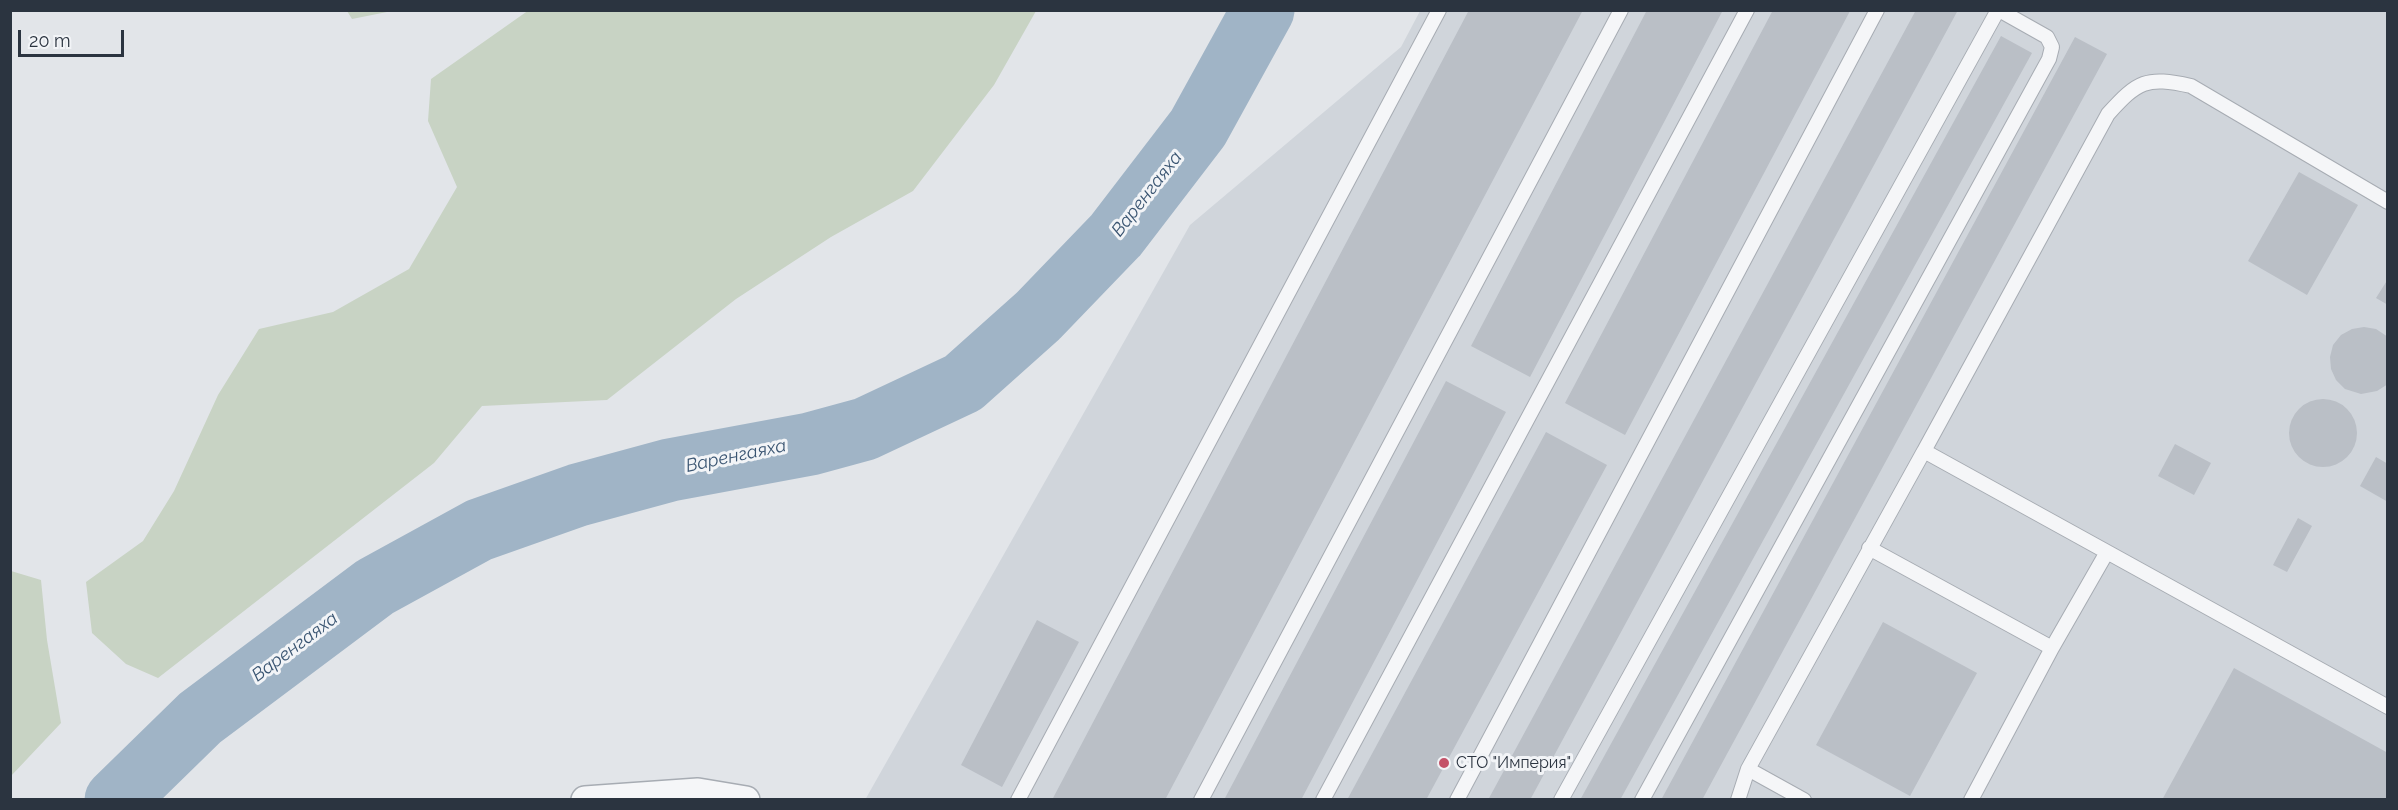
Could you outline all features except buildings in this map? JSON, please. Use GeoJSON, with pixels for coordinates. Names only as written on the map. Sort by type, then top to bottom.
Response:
{"type":"FeatureCollection","features":[{"type":"Feature","properties":{"kind":"street"},"geometry":{"type":"LineString","coordinates":[[585,800],[698,796],[746,800]]}},
{"type":"Feature","properties":{"kind":"lane"},"geometry":{"type":"LineString","coordinates":[[1018,800],[1439,10]]}},
{"type":"Feature","properties":{"kind":"lane"},"geometry":{"type":"LineString","coordinates":[[1201,800],[1621,10]]}},
{"type":"Feature","properties":{"kind":"lane"},"geometry":{"type":"LineString","coordinates":[[1323,800],[1747,10]]}},
{"type":"Feature","properties":{"kind":"lane"},"geometry":{"type":"LineString","coordinates":[[1457,800],[1877,10]]}},
{"type":"Feature","properties":{"kind":"lane"},"geometry":{"type":"LineString","coordinates":[[1562,800],[1998,10],[2046,37],[2052,47],[2049,59],[1642,800]]}},
{"type":"Feature","properties":{"kind":"lane"},"geometry":{"type":"LineString","coordinates":[[1738,800],[1748,769],[2108,114],[2130,90],[2159,79],[2190,86],[2388,202]]}},
{"type":"Feature","properties":{"kind":"lane"},"geometry":{"type":"LineString","coordinates":[[1924,451],[2388,707]]}},
{"type":"Feature","properties":{"kind":"lane"},"geometry":{"type":"LineString","coordinates":[[1869,548],[2052,648]]}},
{"type":"Feature","properties":{"kind":"lane"},"geometry":{"type":"LineString","coordinates":[[1971,800],[2052,648],[2107,552]]}},
{"type":"Feature","properties":{"kind":"lane"},"geometry":{"type":"LineString","coordinates":[[1748,769],[1804,800]]}},
{"type":"Feature","properties":{"kind":"shaded area"},"geometry":{"type":"Polygon","coordinates":[[[1420,11],[2387,11],[2387,799],[865,800],[1190,225],[1401,47],[1420,11]]]}},
{"type":"Feature","properties":{"kind":"green space"},"geometry":{"type":"Polygon","coordinates":[[[529,10],[1036,11],[994,85],[913,191],[831,237],[736,299],[607,400],[482,406],[434,463],[158,678],[126,664],[92,633],[86,582],[143,541],[174,491],[218,395],[259,329],[333,312],[409,269],[457,187],[428,121],[431,79],[529,10]]]}},
{"type":"Feature","properties":{"kind":"green space"},"geometry":{"type":"Polygon","coordinates":[[[347,11],[392,11],[352,19],[347,11]]]}},
{"type":"Feature","properties":{"kind":"green space"},"geometry":{"type":"Polygon","coordinates":[[[11,571],[41,580],[47,640],[61,723],[11,776],[11,571]]]}},
{"type":"Feature","properties":{"kind":"waterway","name":"Варенгаяха"},"geometry":{"type":"LineString","coordinates":[[116,800],[200,718],[375,587],[479,530],[578,495],[670,470],[810,444],[865,429],[963,383],[1038,316],[1116,235],[1198,128],[1263,10]]}},
{"type":"Feature","properties":{"kind":"place","name":"СТО \"Империя\""},"geometry":{"type":"Point","coordinates":[1444,763]}}]}
